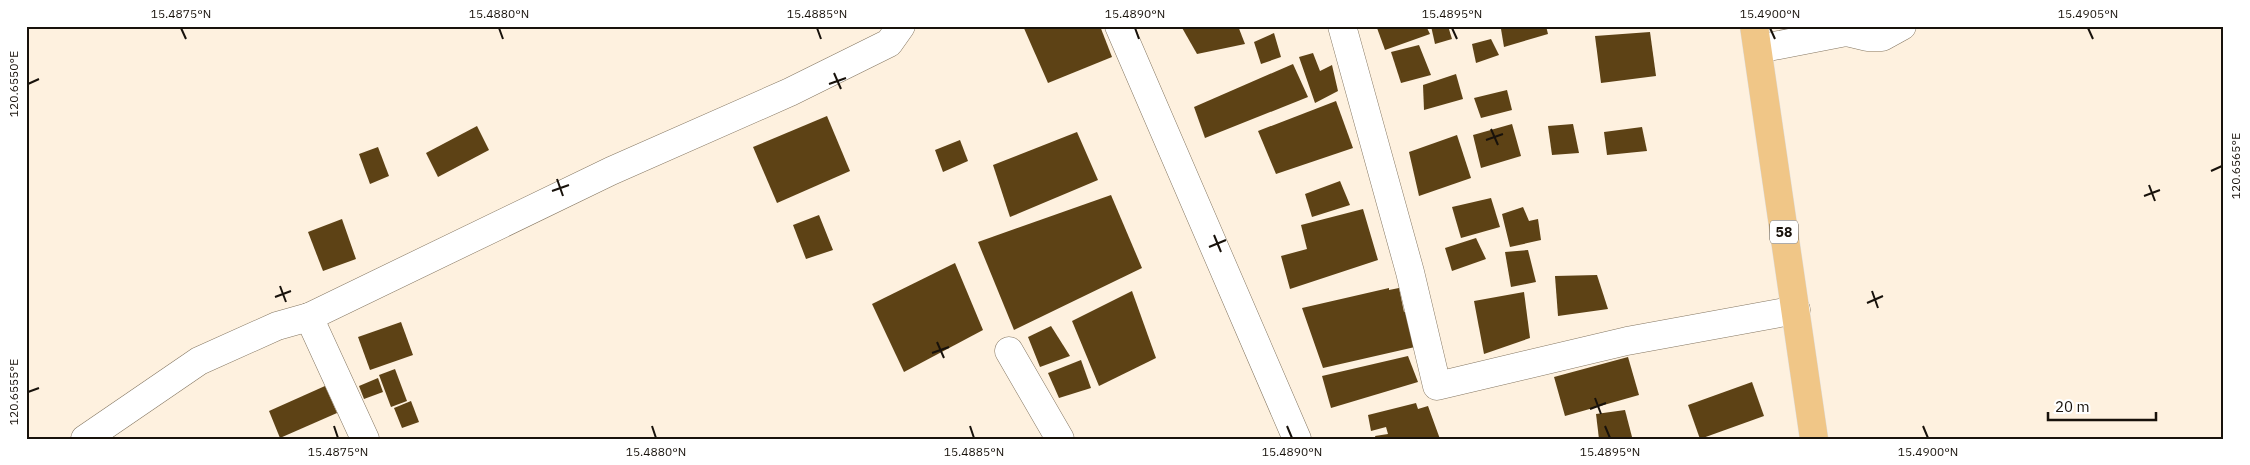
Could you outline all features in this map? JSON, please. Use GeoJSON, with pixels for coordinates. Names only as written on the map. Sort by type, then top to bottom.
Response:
{"type":"FeatureCollection","features":[{"type":"Feature","properties":{"kind":"highway","name":"58"},"geometry":{"type":"LineString","coordinates":[[1756,38],[1814,439]]}},
{"type":"Feature","properties":{"kind":"street"},"geometry":{"type":"LineString","coordinates":[[84,439],[199,361],[277,326],[309,317],[611,171],[790,92],[889,43],[901,26]]}},
{"type":"Feature","properties":{"kind":"street"},"geometry":{"type":"LineString","coordinates":[[1119,26],[1297,439]]}},
{"type":"Feature","properties":{"kind":"street"},"geometry":{"type":"LineString","coordinates":[[1342,26],[1410,272],[1438,386],[1627,341],[1796,310]]}},
{"type":"Feature","properties":{"kind":"street"},"geometry":{"type":"LineString","coordinates":[[1756,38],[1846,32],[1868,37],[1882,37],[1902,26]]}},
{"type":"Feature","properties":{"kind":"street"},"geometry":{"type":"LineString","coordinates":[[309,317],[365,439]]}},
{"type":"Feature","properties":{"kind":"street"},"geometry":{"type":"LineString","coordinates":[[1009,351],[1060,439]]}},
{"type":"Feature","properties":{"kind":"building"},"geometry":{"type":"Polygon","coordinates":[[[1023,26],[1100,26],[1112,57],[1048,83],[1023,26]]]}},
{"type":"Feature","properties":{"kind":"building"},"geometry":{"type":"Polygon","coordinates":[[[1181,26],[1238,26],[1245,44],[1197,54],[1181,26]]]}},
{"type":"Feature","properties":{"kind":"building"},"geometry":{"type":"Polygon","coordinates":[[[1382,26],[1426,26],[1430,34],[1385,50],[1377,28],[1382,26]]]}},
{"type":"Feature","properties":{"kind":"building"},"geometry":{"type":"Polygon","coordinates":[[[1431,26],[1448,26],[1452,39],[1435,44],[1431,26]]]}},
{"type":"Feature","properties":{"kind":"building"},"geometry":{"type":"Polygon","coordinates":[[[1509,26],[1546,26],[1548,34],[1504,47],[1501,29],[1509,26]]]}},
{"type":"Feature","properties":{"kind":"building"},"geometry":{"type":"Polygon","coordinates":[[[1650,32],[1656,76],[1601,83],[1595,36],[1650,32]]]}},
{"type":"Feature","properties":{"kind":"building"},"geometry":{"type":"Polygon","coordinates":[[[1274,33],[1281,57],[1261,64],[1254,42],[1274,33]]]}},
{"type":"Feature","properties":{"kind":"building"},"geometry":{"type":"Polygon","coordinates":[[[1491,39],[1499,55],[1476,63],[1472,44],[1491,39]]]}},
{"type":"Feature","properties":{"kind":"building"},"geometry":{"type":"Polygon","coordinates":[[[1419,45],[1431,75],[1401,83],[1391,52],[1419,45]]]}},
{"type":"Feature","properties":{"kind":"building"},"geometry":{"type":"Polygon","coordinates":[[[1313,53],[1320,71],[1332,65],[1338,91],[1315,103],[1299,57],[1313,53]]]}},
{"type":"Feature","properties":{"kind":"building"},"geometry":{"type":"Polygon","coordinates":[[[1293,64],[1308,97],[1205,138],[1194,107],[1293,64]]]}},
{"type":"Feature","properties":{"kind":"building"},"geometry":{"type":"Polygon","coordinates":[[[1456,74],[1463,99],[1424,110],[1423,85],[1456,74]]]}},
{"type":"Feature","properties":{"kind":"building"},"geometry":{"type":"Polygon","coordinates":[[[1507,90],[1512,110],[1481,118],[1474,98],[1507,90]]]}},
{"type":"Feature","properties":{"kind":"building"},"geometry":{"type":"Polygon","coordinates":[[[1336,101],[1353,148],[1276,174],[1258,131],[1336,101]]]}},
{"type":"Feature","properties":{"kind":"building"},"geometry":{"type":"Polygon","coordinates":[[[827,116],[850,171],[777,203],[753,147],[827,116]]]}},
{"type":"Feature","properties":{"kind":"building"},"geometry":{"type":"Polygon","coordinates":[[[1512,124],[1521,156],[1481,168],[1473,135],[1512,124]]]}},
{"type":"Feature","properties":{"kind":"building"},"geometry":{"type":"Polygon","coordinates":[[[1573,124],[1579,153],[1552,155],[1548,126],[1573,124]]]}},
{"type":"Feature","properties":{"kind":"building"},"geometry":{"type":"Polygon","coordinates":[[[477,126],[489,150],[438,177],[426,153],[477,126]]]}},
{"type":"Feature","properties":{"kind":"building"},"geometry":{"type":"Polygon","coordinates":[[[1642,127],[1647,151],[1607,155],[1604,132],[1642,127]]]}},
{"type":"Feature","properties":{"kind":"building"},"geometry":{"type":"Polygon","coordinates":[[[1077,132],[1098,180],[1010,217],[993,165],[1077,132]]]}},
{"type":"Feature","properties":{"kind":"building"},"geometry":{"type":"Polygon","coordinates":[[[1457,135],[1471,178],[1419,196],[1409,152],[1457,135]]]}},
{"type":"Feature","properties":{"kind":"building"},"geometry":{"type":"Polygon","coordinates":[[[960,140],[968,161],[943,172],[935,150],[960,140]]]}},
{"type":"Feature","properties":{"kind":"building"},"geometry":{"type":"Polygon","coordinates":[[[378,147],[389,176],[370,184],[359,154],[378,147]]]}},
{"type":"Feature","properties":{"kind":"building"},"geometry":{"type":"Polygon","coordinates":[[[1340,181],[1350,205],[1312,217],[1305,194],[1340,181]]]}},
{"type":"Feature","properties":{"kind":"building"},"geometry":{"type":"Polygon","coordinates":[[[1111,195],[1142,268],[1014,330],[978,242],[1111,195]]]}},
{"type":"Feature","properties":{"kind":"building"},"geometry":{"type":"Polygon","coordinates":[[[1491,198],[1500,227],[1461,238],[1452,207],[1491,198]]]}},
{"type":"Feature","properties":{"kind":"building"},"geometry":{"type":"Polygon","coordinates":[[[1523,207],[1529,221],[1538,219],[1541,240],[1510,247],[1502,214],[1523,207]]]}},
{"type":"Feature","properties":{"kind":"building"},"geometry":{"type":"Polygon","coordinates":[[[1363,209],[1378,260],[1290,289],[1281,256],[1307,249],[1301,225],[1363,209]]]}},
{"type":"Feature","properties":{"kind":"building"},"geometry":{"type":"Polygon","coordinates":[[[819,215],[833,250],[806,259],[793,225],[819,215]]]}},
{"type":"Feature","properties":{"kind":"building"},"geometry":{"type":"Polygon","coordinates":[[[342,219],[356,259],[323,271],[308,232],[342,219]]]}},
{"type":"Feature","properties":{"kind":"building"},"geometry":{"type":"Polygon","coordinates":[[[1476,238],[1486,259],[1452,271],[1445,248],[1476,238]]]}},
{"type":"Feature","properties":{"kind":"building"},"geometry":{"type":"Polygon","coordinates":[[[1528,250],[1536,282],[1511,287],[1505,252],[1528,250]]]}},
{"type":"Feature","properties":{"kind":"building"},"geometry":{"type":"Polygon","coordinates":[[[955,263],[983,330],[904,372],[872,304],[955,263]]]}},
{"type":"Feature","properties":{"kind":"building"},"geometry":{"type":"Polygon","coordinates":[[[1597,275],[1608,309],[1558,316],[1555,276],[1597,275]]]}},
{"type":"Feature","properties":{"kind":"building"},"geometry":{"type":"Polygon","coordinates":[[[1389,288],[1389,290],[1399,288],[1404,312],[1407,311],[1415,347],[1323,368],[1302,308],[1389,288]]]}},
{"type":"Feature","properties":{"kind":"building"},"geometry":{"type":"Polygon","coordinates":[[[1132,291],[1156,358],[1099,386],[1072,321],[1132,291]]]}},
{"type":"Feature","properties":{"kind":"building"},"geometry":{"type":"Polygon","coordinates":[[[1524,292],[1530,338],[1484,354],[1474,301],[1524,292]]]}},
{"type":"Feature","properties":{"kind":"building"},"geometry":{"type":"Polygon","coordinates":[[[401,322],[413,355],[370,370],[358,337],[401,322]]]}},
{"type":"Feature","properties":{"kind":"building"},"geometry":{"type":"Polygon","coordinates":[[[1051,326],[1070,356],[1040,367],[1028,337],[1051,326]]]}},
{"type":"Feature","properties":{"kind":"building"},"geometry":{"type":"Polygon","coordinates":[[[1408,356],[1418,382],[1331,408],[1322,376],[1408,356]]]}},
{"type":"Feature","properties":{"kind":"building"},"geometry":{"type":"Polygon","coordinates":[[[1628,357],[1639,395],[1565,416],[1554,377],[1628,357]]]}},
{"type":"Feature","properties":{"kind":"building"},"geometry":{"type":"Polygon","coordinates":[[[1081,360],[1091,388],[1059,398],[1048,373],[1081,360]]]}},
{"type":"Feature","properties":{"kind":"building"},"geometry":{"type":"Polygon","coordinates":[[[395,369],[407,401],[391,407],[379,375],[395,369]]]}},
{"type":"Feature","properties":{"kind":"building"},"geometry":{"type":"Polygon","coordinates":[[[378,378],[383,392],[364,399],[359,386],[378,378]]]}},
{"type":"Feature","properties":{"kind":"building"},"geometry":{"type":"Polygon","coordinates":[[[1752,382],[1764,416],[1700,439],[1688,405],[1752,382]]]}},
{"type":"Feature","properties":{"kind":"building"},"geometry":{"type":"Polygon","coordinates":[[[325,386],[337,413],[280,438],[269,411],[325,386]]]}},
{"type":"Feature","properties":{"kind":"building"},"geometry":{"type":"Polygon","coordinates":[[[411,401],[419,422],[402,428],[394,408],[411,401]]]}},
{"type":"Feature","properties":{"kind":"building"},"geometry":{"type":"Polygon","coordinates":[[[1416,403],[1418,409],[1428,406],[1440,439],[1376,439],[1375,436],[1388,434],[1386,427],[1371,431],[1368,415],[1416,403]]]}},
{"type":"Feature","properties":{"kind":"building"},"geometry":{"type":"Polygon","coordinates":[[[1625,410],[1632,437],[1599,439],[1596,414],[1625,410]]]}}]}
